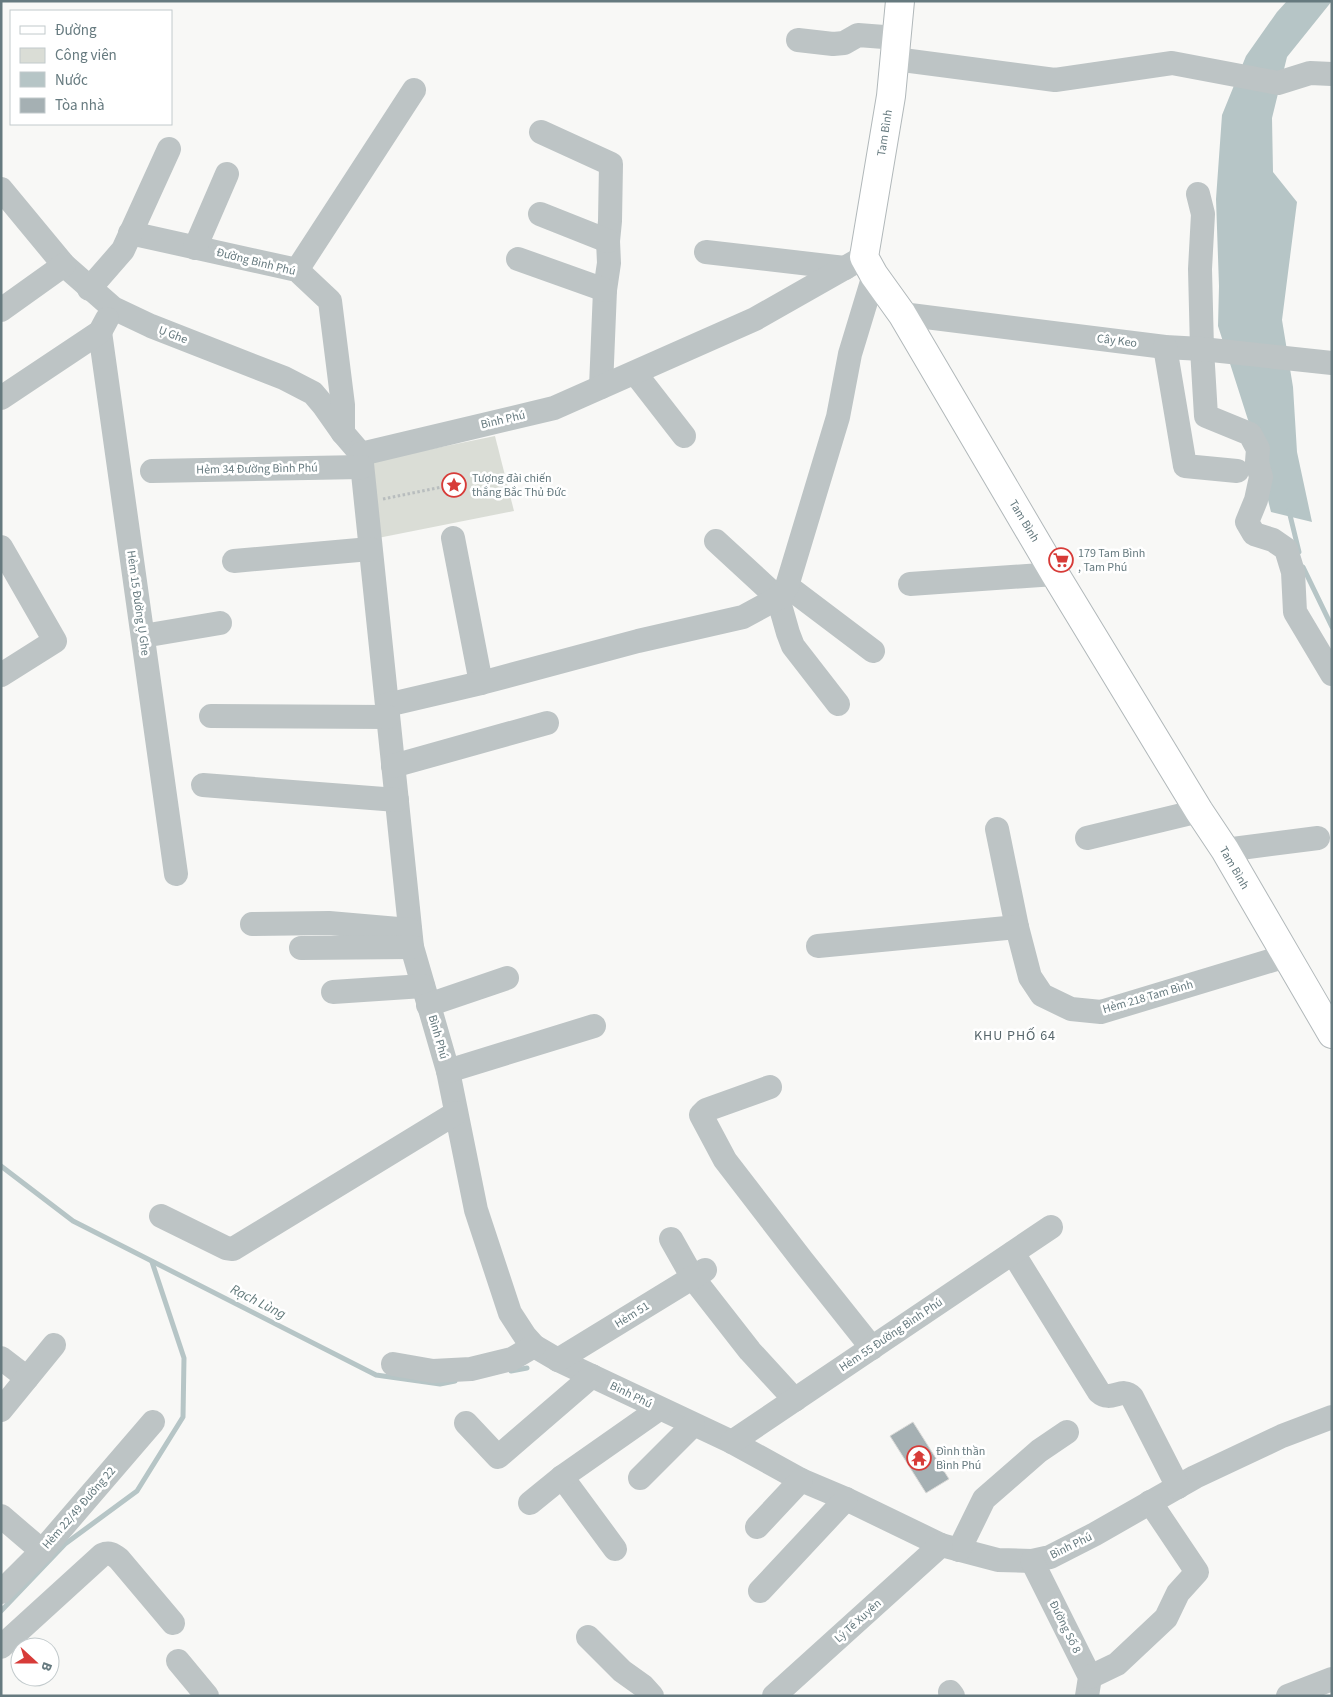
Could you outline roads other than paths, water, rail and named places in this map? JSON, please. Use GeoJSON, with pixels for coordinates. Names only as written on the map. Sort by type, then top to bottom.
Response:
{"type":"FeatureCollection","features":[{"type":"Feature","properties":{"kind":"main road","name":"Tam Bình"},"geometry":{"type":"LineString","coordinates":[[900,1],[891,96],[861,267],[902,314],[1055,574],[1199,811],[1225,850],[1332,1034]]}},
{"type":"Feature","properties":{"kind":"street"},"geometry":{"type":"LineString","coordinates":[[798,40],[834,44],[844,43],[858,36],[896,48],[1054,80],[1172,63],[1278,83],[1310,73],[1332,74]]}},
{"type":"Feature","properties":{"kind":"street"},"geometry":{"type":"LineString","coordinates":[[297,270],[414,90]]}},
{"type":"Feature","properties":{"kind":"street"},"geometry":{"type":"LineString","coordinates":[[541,132],[611,164],[609,263],[605,290],[601,388]]}},
{"type":"Feature","properties":{"kind":"street"},"geometry":{"type":"LineString","coordinates":[[89,289],[123,250],[169,149]]}},
{"type":"Feature","properties":{"kind":"street"},"geometry":{"type":"LineString","coordinates":[[195,248],[227,174]]}},
{"type":"Feature","properties":{"kind":"street","name":"Ụ Ghe"},"geometry":{"type":"LineString","coordinates":[[1,188],[64,265],[89,289],[113,308],[151,326],[284,378],[313,393],[362,460]]}},
{"type":"Feature","properties":{"kind":"street"},"geometry":{"type":"LineString","coordinates":[[1198,194],[1203,214],[1200,268],[1206,416],[1250,434],[1258,449],[1257,462],[1261,477],[1256,500],[1247,522],[1254,534],[1273,540],[1286,549],[1293,572],[1295,612],[1332,674]]}},
{"type":"Feature","properties":{"kind":"street"},"geometry":{"type":"LineString","coordinates":[[540,214],[608,241]]}},
{"type":"Feature","properties":{"kind":"street","name":"Đường Bình Phú"},"geometry":{"type":"LineString","coordinates":[[130,233],[297,270],[330,301],[343,406],[343,433]]}},
{"type":"Feature","properties":{"kind":"street"},"geometry":{"type":"LineString","coordinates":[[706,252],[861,267],[850,354],[838,417],[783,592],[788,633],[794,646],[838,704]]}},
{"type":"Feature","properties":{"kind":"street"},"geometry":{"type":"LineString","coordinates":[[518,258],[605,290]]}},
{"type":"Feature","properties":{"kind":"street"},"geometry":{"type":"LineString","coordinates":[[1,310],[64,265]]}},
{"type":"Feature","properties":{"kind":"street","name":"Bình Phú"},"geometry":{"type":"LineString","coordinates":[[861,267],[755,319],[554,408],[362,460],[411,939],[448,1072],[479,1219],[510,1313],[534,1346],[558,1360],[732,1442],[801,1480],[950,1548],[998,1560],[1032,1561],[1050,1557],[1178,1487],[1282,1436],[1332,1417]]}},
{"type":"Feature","properties":{"kind":"street"},"geometry":{"type":"LineString","coordinates":[[1,398],[100,332],[113,308]]}},
{"type":"Feature","properties":{"kind":"street","name":"Cây Keo"},"geometry":{"type":"LineString","coordinates":[[902,314],[1165,347],[1202,349],[1332,363]]}},
{"type":"Feature","properties":{"kind":"street","name":"Hẻm 15 Đường Ụ Ghe"},"geometry":{"type":"LineString","coordinates":[[100,332],[176,874]]}},
{"type":"Feature","properties":{"kind":"street"},"geometry":{"type":"LineString","coordinates":[[1165,347],[1185,466],[1237,471]]}},
{"type":"Feature","properties":{"kind":"street"},"geometry":{"type":"LineString","coordinates":[[635,373],[684,436]]}},
{"type":"Feature","properties":{"kind":"street","name":"Hẻm 34 Đường Bình Phú"},"geometry":{"type":"LineString","coordinates":[[152,471],[362,460]]}},
{"type":"Feature","properties":{"kind":"street"},"geometry":{"type":"LineString","coordinates":[[453,538],[482,683]]}},
{"type":"Feature","properties":{"kind":"street"},"geometry":{"type":"LineString","coordinates":[[716,541],[783,592],[873,651]]}},
{"type":"Feature","properties":{"kind":"street"},"geometry":{"type":"LineString","coordinates":[[1,547],[55,641],[1,675]]}},
{"type":"Feature","properties":{"kind":"street"},"geometry":{"type":"LineString","coordinates":[[234,561],[370,549]]}},
{"type":"Feature","properties":{"kind":"street"},"geometry":{"type":"LineString","coordinates":[[910,584],[1055,574]]}},
{"type":"Feature","properties":{"kind":"street"},"geometry":{"type":"LineString","coordinates":[[211,716],[387,711],[638,641],[743,617],[783,592]]}},
{"type":"Feature","properties":{"kind":"street"},"geometry":{"type":"LineString","coordinates":[[142,636],[220,623]]}},
{"type":"Feature","properties":{"kind":"street"},"geometry":{"type":"LineString","coordinates":[[393,766],[547,723]]}},
{"type":"Feature","properties":{"kind":"street"},"geometry":{"type":"LineString","coordinates":[[203,785],[397,800]]}},
{"type":"Feature","properties":{"kind":"street"},"geometry":{"type":"LineString","coordinates":[[1087,838],[1199,811]]}},
{"type":"Feature","properties":{"kind":"street","name":"Hẻm 218 Tam Bình"},"geometry":{"type":"LineString","coordinates":[[997,828],[1017,927],[1030,977],[1042,995],[1071,1009],[1100,1012],[1286,956]]}},
{"type":"Feature","properties":{"kind":"street"},"geometry":{"type":"LineString","coordinates":[[1225,850],[1318,838]]}},
{"type":"Feature","properties":{"kind":"street"},"geometry":{"type":"LineString","coordinates":[[252,924],[329,923],[411,939]]}},
{"type":"Feature","properties":{"kind":"street"},"geometry":{"type":"LineString","coordinates":[[818,946],[1017,927]]}},
{"type":"Feature","properties":{"kind":"street"},"geometry":{"type":"LineString","coordinates":[[301,948],[411,939]]}},
{"type":"Feature","properties":{"kind":"street"},"geometry":{"type":"LineString","coordinates":[[333,992],[426,995],[507,978]]}},
{"type":"Feature","properties":{"kind":"street"},"geometry":{"type":"LineString","coordinates":[[448,1072],[594,1026]]}},
{"type":"Feature","properties":{"kind":"street"},"geometry":{"type":"LineString","coordinates":[[770,1087],[706,1110],[701,1115],[724,1160],[872,1348]]}},
{"type":"Feature","properties":{"kind":"street"},"geometry":{"type":"LineString","coordinates":[[161,1216],[226,1248],[233,1249],[456,1113]]}},
{"type":"Feature","properties":{"kind":"street","name":"Hẻm 55 Đường Bình Phú"},"geometry":{"type":"LineString","coordinates":[[732,1442],[1051,1227]]}},
{"type":"Feature","properties":{"kind":"street"},"geometry":{"type":"LineString","coordinates":[[671,1239],[699,1274],[750,1351],[795,1400]]}},
{"type":"Feature","properties":{"kind":"street"},"geometry":{"type":"LineString","coordinates":[[1013,1253],[1099,1392],[1103,1396],[1108,1397],[1124,1393],[1129,1394],[1132,1398],[1178,1487]]}},
{"type":"Feature","properties":{"kind":"street","name":"Hẻm 51"},"geometry":{"type":"LineString","coordinates":[[558,1360],[699,1274]]}},
{"type":"Feature","properties":{"kind":"street"},"geometry":{"type":"LineString","coordinates":[[1,1410],[54,1345]]}},
{"type":"Feature","properties":{"kind":"street"},"geometry":{"type":"LineString","coordinates":[[393,1364],[433,1371],[471,1369],[512,1359],[534,1346]]}},
{"type":"Feature","properties":{"kind":"street"},"geometry":{"type":"LineString","coordinates":[[1,1358],[27,1378]]}},
{"type":"Feature","properties":{"kind":"street"},"geometry":{"type":"LineString","coordinates":[[466,1424],[498,1457],[592,1376]]}},
{"type":"Feature","properties":{"kind":"street"},"geometry":{"type":"LineString","coordinates":[[530,1503],[562,1477],[659,1409]]}},
{"type":"Feature","properties":{"kind":"street","name":"Hẻm 22/49 Đường 22"},"geometry":{"type":"LineString","coordinates":[[1,1592],[42,1550],[153,1422]]}},
{"type":"Feature","properties":{"kind":"street"},"geometry":{"type":"LineString","coordinates":[[640,1478],[693,1425]]}},
{"type":"Feature","properties":{"kind":"street"},"geometry":{"type":"LineString","coordinates":[[950,1548],[984,1499],[1039,1450],[1067,1432]]}},
{"type":"Feature","properties":{"kind":"street"},"geometry":{"type":"LineString","coordinates":[[562,1477],[615,1549]]}},
{"type":"Feature","properties":{"kind":"street"},"geometry":{"type":"LineString","coordinates":[[757,1527],[801,1480]]}},
{"type":"Feature","properties":{"kind":"street"},"geometry":{"type":"LineString","coordinates":[[760,1591],[846,1499]]}},
{"type":"Feature","properties":{"kind":"street"},"geometry":{"type":"LineString","coordinates":[[1088,1687],[1166,1618],[1178,1593],[1197,1572],[1150,1502]]}},
{"type":"Feature","properties":{"kind":"street"},"geometry":{"type":"LineString","coordinates":[[1,1516],[42,1550]]}},
{"type":"Feature","properties":{"kind":"street","name":"Lý Tế Xuyên"},"geometry":{"type":"LineString","coordinates":[[774,1696],[950,1548]]}},
{"type":"Feature","properties":{"kind":"street"},"geometry":{"type":"LineString","coordinates":[[1,1646],[102,1555],[107,1553],[119,1559],[173,1623]]}},
{"type":"Feature","properties":{"kind":"street","name":"Đường Số 8"},"geometry":{"type":"LineString","coordinates":[[1032,1561],[1088,1687]]}},
{"type":"Feature","properties":{"kind":"street"},"geometry":{"type":"LineString","coordinates":[[588,1637],[622,1671],[643,1686],[652,1696]]}},
{"type":"Feature","properties":{"kind":"street"},"geometry":{"type":"LineString","coordinates":[[178,1662],[207,1696]]}},
{"type":"Feature","properties":{"kind":"street"},"geometry":{"type":"LineString","coordinates":[[1288,1696],[1332,1679]]}},
{"type":"Feature","properties":{"kind":"water"},"geometry":{"type":"Polygon","coordinates":[[[1287,1],[1332,1],[1287,57],[1272,118],[1273,172],[1297,202],[1282,320],[1293,387],[1297,452],[1312,522],[1271,512],[1249,423],[1218,326],[1219,286],[1216,199],[1222,115],[1246,56],[1287,1]]]}},
{"type":"Feature","properties":{"kind":"waterway"},"geometry":{"type":"LineString","coordinates":[[1289,511],[1299,552]]}},
{"type":"Feature","properties":{"kind":"waterway"},"geometry":{"type":"LineString","coordinates":[[1303,567],[1332,627]]}},
{"type":"Feature","properties":{"kind":"waterway","name":"Rạch Lùng"},"geometry":{"type":"LineString","coordinates":[[1,1166],[73,1221],[376,1375],[440,1384],[455,1381]]}},
{"type":"Feature","properties":{"kind":"waterway"},"geometry":{"type":"LineString","coordinates":[[1,1611],[65,1544],[137,1491],[183,1417],[184,1358],[152,1262]]}},
{"type":"Feature","properties":{"kind":"waterway","name":"Rạch Lùng"},"geometry":{"type":"LineString","coordinates":[[511,1371],[527,1368]]}},
{"type":"Feature","properties":{"kind":"place","name":"Tượng đài chiến thắng Bắc Thủ Đức"},"geometry":{"type":"Point","coordinates":[454,485]}},
{"type":"Feature","properties":{"kind":"place","name":"179 Tam Bình , Tam Phú"},"geometry":{"type":"Point","coordinates":[1061,560]}},
{"type":"Feature","properties":{"kind":"place","name":"Đình thần Bình Phú"},"geometry":{"type":"Point","coordinates":[919,1458]}},
{"type":"Feature","properties":{"kind":"district","name":"KHU PHỐ 64"},"geometry":{"type":"Point","coordinates":[1015,1036]}}]}
